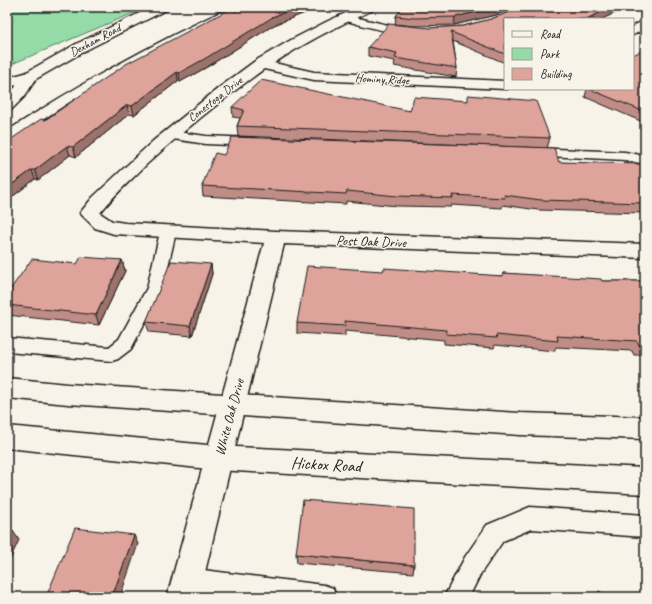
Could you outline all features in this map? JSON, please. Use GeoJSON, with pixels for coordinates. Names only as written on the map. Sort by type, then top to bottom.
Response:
{"type":"FeatureCollection","features":[{"type":"Feature","properties":{"kind":"street","name":"Dexham Road"},"geometry":{"type":"LineString","coordinates":[[7,83],[30,76],[83,46],[162,7]]}},
{"type":"Feature","properties":{"kind":"street","name":"Conestoga Drive"},"geometry":{"type":"LineString","coordinates":[[98,223],[90,213],[100,201],[170,135],[260,64],[369,7]]}},
{"type":"Feature","properties":{"kind":"street"},"geometry":{"type":"LineString","coordinates":[[634,30],[645,24]]}},
{"type":"Feature","properties":{"kind":"street","name":"Hominy Ridge"},"geometry":{"type":"LineString","coordinates":[[260,64],[314,76],[504,85]]}},
{"type":"Feature","properties":{"kind":"street","name":"Dexham Road"},"geometry":{"type":"LineString","coordinates":[[7,106],[19,94],[30,76]]}},
{"type":"Feature","properties":{"kind":"street","name":"Post Oak Drive"},"geometry":{"type":"LineString","coordinates":[[98,223],[108,228],[276,238],[645,251]]}},
{"type":"Feature","properties":{"kind":"street","name":"White Oak Drive"},"geometry":{"type":"LineString","coordinates":[[185,589],[276,238]]}},
{"type":"Feature","properties":{"kind":"street"},"geometry":{"type":"LineString","coordinates":[[7,388],[68,394],[520,424],[645,428]]}},
{"type":"Feature","properties":{"kind":"street","name":"Hickox Road"},"geometry":{"type":"LineString","coordinates":[[7,437],[218,458],[645,481]]}},
{"type":"Feature","properties":{"kind":"lane"},"geometry":{"type":"LineString","coordinates":[[7,137],[97,79],[165,42],[239,7]]}},
{"type":"Feature","properties":{"kind":"lane"},"geometry":{"type":"LineString","coordinates":[[346,18],[392,29],[416,31]]}},
{"type":"Feature","properties":{"kind":"lane"},"geometry":{"type":"LineString","coordinates":[[170,135],[206,140],[269,142]]}},
{"type":"Feature","properties":{"kind":"lane"},"geometry":{"type":"LineString","coordinates":[[522,152],[625,156],[645,160]]}},
{"type":"Feature","properties":{"kind":"lane"},"geometry":{"type":"LineString","coordinates":[[7,345],[112,354],[125,344],[155,288],[168,232]]}},
{"type":"Feature","properties":{"kind":"lane"},"geometry":{"type":"LineString","coordinates":[[456,597],[473,565],[495,533],[530,518],[645,526]]}},
{"type":"Feature","properties":{"kind":"lane"},"geometry":{"type":"LineString","coordinates":[[185,589],[324,597]]}},
{"type":"Feature","properties":{"kind":"green space"},"geometry":{"type":"Polygon","coordinates":[[[7,7],[148,7],[7,66],[7,7]]]}},
{"type":"Feature","properties":{"kind":"building"},"geometry":{"type":"Polygon","coordinates":[[[298,7],[272,17],[206,58],[179,73],[177,72],[132,106],[127,105],[73,147],[67,146],[35,170],[32,170],[7,188],[7,142],[41,119],[45,120],[126,64],[230,9],[237,11],[235,8],[298,7]]]}},
{"type":"Feature","properties":{"kind":"building"},"geometry":{"type":"Polygon","coordinates":[[[403,7],[497,7],[455,17],[415,18],[396,16],[403,7]]]}},
{"type":"Feature","properties":{"kind":"building"},"geometry":{"type":"Polygon","coordinates":[[[522,7],[613,7],[588,18],[504,18],[504,54],[451,32],[457,68],[395,58],[397,53],[368,47],[389,24],[430,28],[463,26],[491,19],[522,7]]]}},
{"type":"Feature","properties":{"kind":"building"},"geometry":{"type":"Polygon","coordinates":[[[645,49],[645,112],[591,90],[634,90],[634,54],[645,49]]]}},
{"type":"Feature","properties":{"kind":"building"},"geometry":{"type":"Polygon","coordinates":[[[261,80],[410,111],[414,97],[468,101],[468,95],[536,101],[550,138],[237,126],[244,110],[232,107],[261,80]]]}},
{"type":"Feature","properties":{"kind":"building"},"geometry":{"type":"Polygon","coordinates":[[[232,137],[554,148],[559,162],[641,164],[645,170],[645,203],[541,200],[504,195],[505,198],[452,195],[453,198],[397,196],[347,191],[346,194],[202,186],[215,153],[224,155],[232,137]]]}},
{"type":"Feature","properties":{"kind":"building"},"geometry":{"type":"Polygon","coordinates":[[[81,257],[122,260],[96,315],[7,305],[7,294],[32,259],[77,264],[81,257]]]}},
{"type":"Feature","properties":{"kind":"building"},"geometry":{"type":"Polygon","coordinates":[[[171,261],[211,264],[190,326],[146,322],[171,261]]]}},
{"type":"Feature","properties":{"kind":"building"},"geometry":{"type":"Polygon","coordinates":[[[307,266],[383,271],[384,268],[503,276],[503,273],[601,279],[602,281],[645,281],[645,345],[639,345],[637,341],[557,336],[558,341],[496,335],[497,338],[446,334],[446,330],[345,321],[345,326],[297,323],[307,266]]]}},
{"type":"Feature","properties":{"kind":"building"},"geometry":{"type":"Polygon","coordinates":[[[303,500],[414,509],[414,565],[296,554],[303,500]]]}},
{"type":"Feature","properties":{"kind":"building"},"geometry":{"type":"Polygon","coordinates":[[[75,528],[134,535],[112,597],[46,597],[75,528]]]}},
{"type":"Feature","properties":{"kind":"building"},"geometry":{"type":"Polygon","coordinates":[[[7,530],[13,531],[7,543],[7,530]]]}},
{"type":"Feature","properties":{"kind":"building"},"geometry":{"type":"Polygon","coordinates":[[[599,591],[608,597],[596,597],[599,591]]]}}]}
